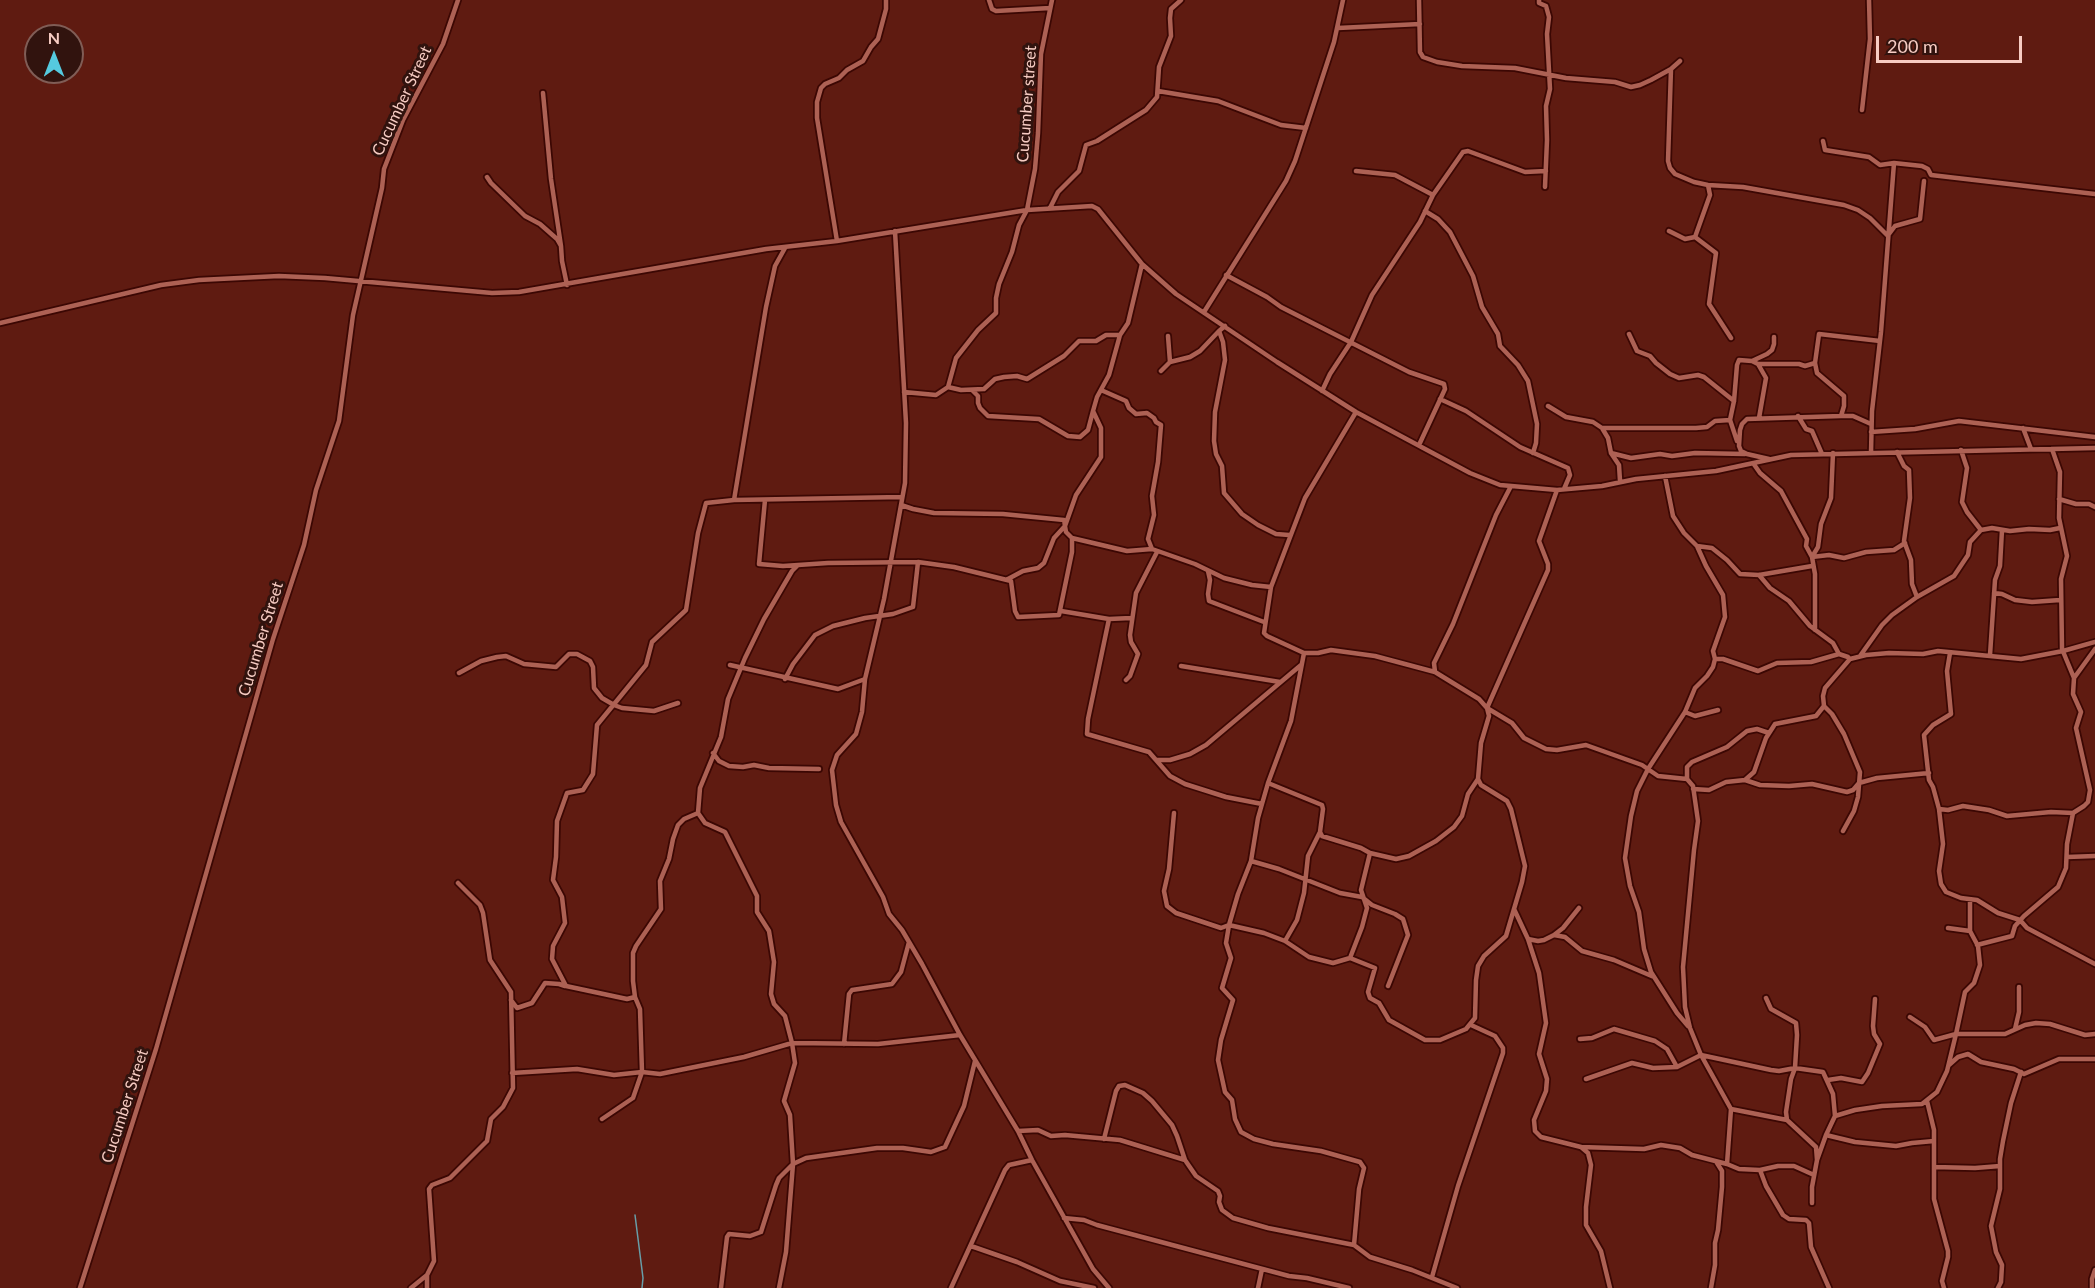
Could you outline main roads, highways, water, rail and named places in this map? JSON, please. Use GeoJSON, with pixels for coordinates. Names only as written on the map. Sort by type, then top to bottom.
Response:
{"type":"FeatureCollection","features":[{"type":"Feature","properties":{"kind":"waterway"},"geometry":{"type":"LineString","coordinates":[[635,1215],[643,1278],[642,1288]]}}]}
